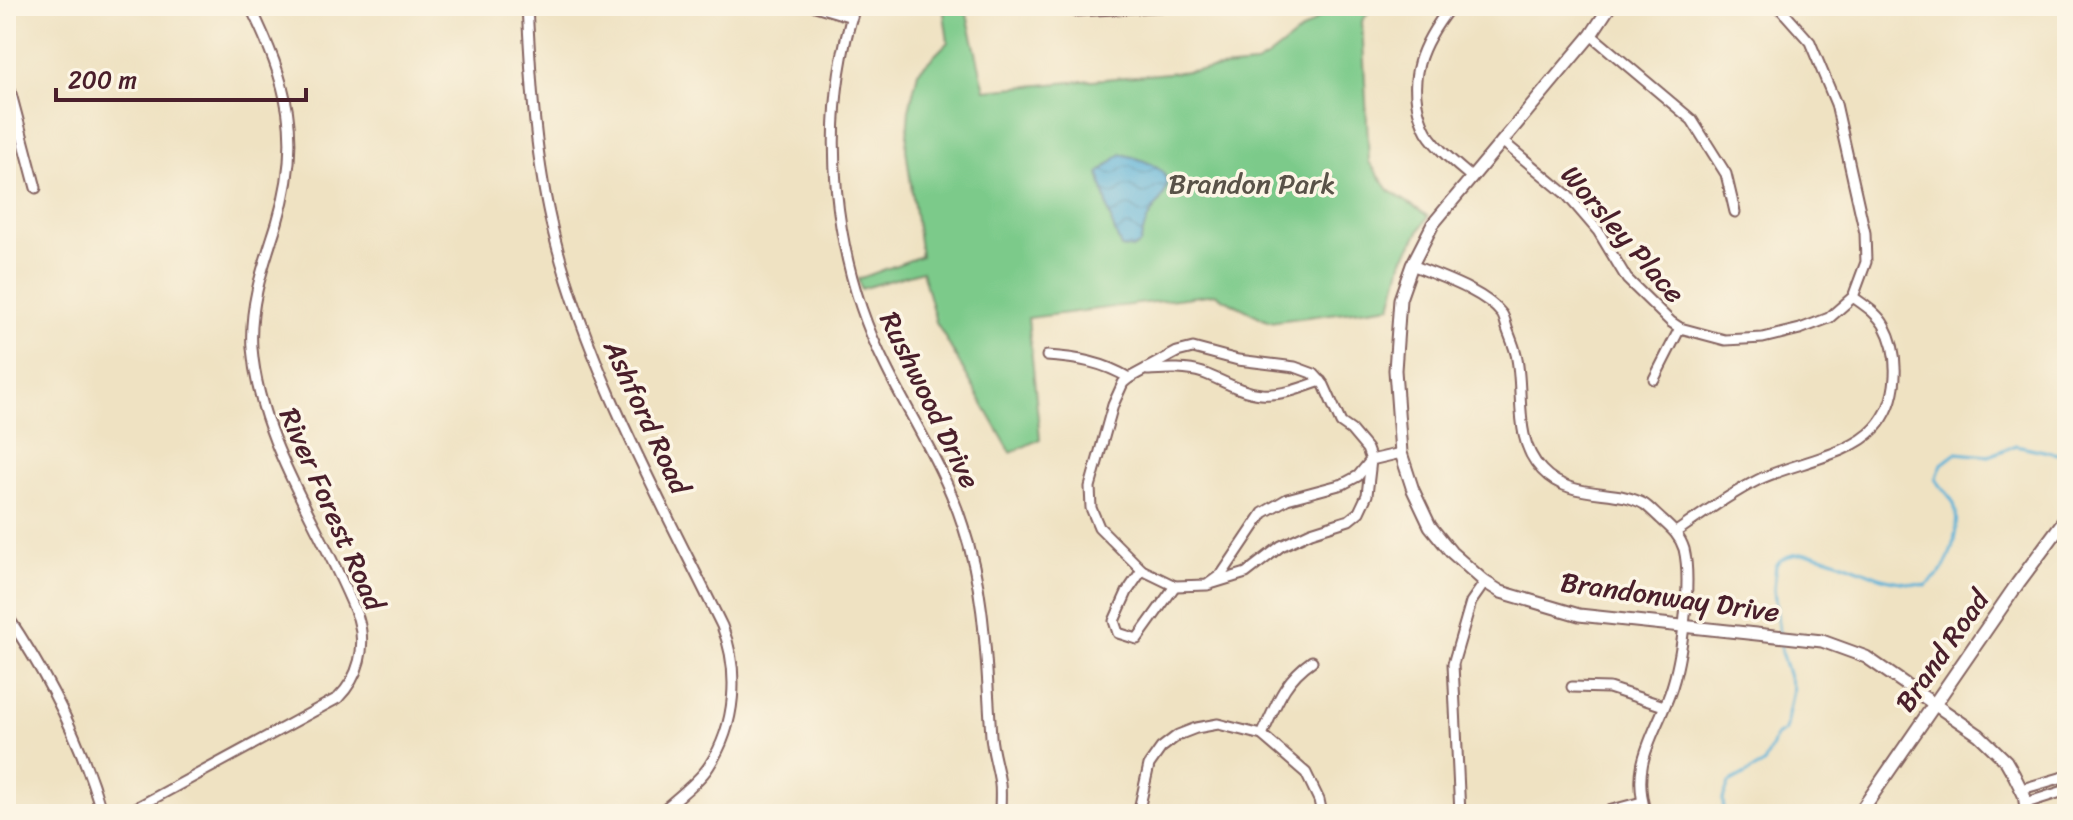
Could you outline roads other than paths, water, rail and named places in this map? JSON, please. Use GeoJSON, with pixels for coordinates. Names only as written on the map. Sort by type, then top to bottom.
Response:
{"type":"FeatureCollection","features":[{"type":"Feature","properties":{"kind":"main road","name":"Brand Road"},"geometry":{"type":"LineString","coordinates":[[1859,814],[2067,517]]}},
{"type":"Feature","properties":{"kind":"street","name":"River Forest Road"},"geometry":{"type":"LineString","coordinates":[[125,814],[323,708],[348,686],[361,654],[362,633],[358,618],[271,433],[255,379],[252,337],[255,297],[283,203],[290,138],[278,67],[250,6]]}},
{"type":"Feature","properties":{"kind":"street","name":"Ashford Road"},"geometry":{"type":"LineString","coordinates":[[527,6],[533,107],[544,190],[569,287],[612,400],[722,626],[731,658],[733,683],[729,719],[709,767],[659,814]]}},
{"type":"Feature","properties":{"kind":"street"},"geometry":{"type":"LineString","coordinates":[[815,6],[852,17]]}},
{"type":"Feature","properties":{"kind":"street","name":"Rushwood Drive"},"geometry":{"type":"LineString","coordinates":[[855,6],[839,81],[836,119],[836,184],[845,245],[859,302],[872,338],[942,472],[973,558],[985,630],[1000,814]]}},
{"type":"Feature","properties":{"kind":"street"},"geometry":{"type":"LineString","coordinates":[[1047,6],[1075,11],[1175,6]]}},
{"type":"Feature","properties":{"kind":"street"},"geometry":{"type":"LineString","coordinates":[[1451,6],[1425,44],[1414,83],[1424,128],[1451,160],[1471,177]]}},
{"type":"Feature","properties":{"kind":"street","name":"Brandonway Drive"},"geometry":{"type":"LineString","coordinates":[[1610,6],[1591,35],[1433,224],[1412,265],[1400,299],[1395,370],[1401,453],[1413,490],[1430,526],[1451,552],[1501,592],[1579,615],[1822,641],[1866,657],[1979,735],[2006,761],[2022,789],[2026,808]]}},
{"type":"Feature","properties":{"kind":"street"},"geometry":{"type":"LineString","coordinates":[[1676,532],[1756,480],[1790,465],[1846,448],[1875,429],[1892,400],[1895,367],[1891,342],[1883,324],[1870,309],[1853,297],[1866,262],[1865,233],[1836,104],[1810,42],[1778,6]]}},
{"type":"Feature","properties":{"kind":"street"},"geometry":{"type":"LineString","coordinates":[[1591,35],[1692,120],[1726,174],[1735,212]]}},
{"type":"Feature","properties":{"kind":"street"},"geometry":{"type":"LineString","coordinates":[[6,75],[36,188]]}},
{"type":"Feature","properties":{"kind":"street","name":"Worsley Place"},"geometry":{"type":"LineString","coordinates":[[1502,141],[1567,195],[1598,231],[1627,279],[1680,328],[1725,340],[1763,338],[1829,318],[1853,297]]}},
{"type":"Feature","properties":{"kind":"street"},"geometry":{"type":"LineString","coordinates":[[1412,265],[1468,288],[1502,314],[1516,355],[1524,438],[1542,470],[1556,481],[1590,494],[1622,497],[1643,504],[1676,532],[1684,549],[1687,581],[1678,659],[1670,693],[1647,741],[1640,788],[1646,814]]}},
{"type":"Feature","properties":{"kind":"street"},"geometry":{"type":"LineString","coordinates":[[1654,379],[1680,328]]}},
{"type":"Feature","properties":{"kind":"street"},"geometry":{"type":"LineString","coordinates":[[1193,348],[1238,360],[1295,367],[1314,374],[1321,381],[1341,423],[1367,449],[1371,460],[1367,495],[1359,512],[1349,520],[1281,546],[1246,573],[1207,585],[1175,586],[1142,570],[1099,527],[1091,508],[1090,487],[1113,405],[1123,383],[1129,378],[1177,352],[1193,348]]}},
{"type":"Feature","properties":{"kind":"street"},"geometry":{"type":"LineString","coordinates":[[1047,356],[1084,359],[1129,378]]}},
{"type":"Feature","properties":{"kind":"street"},"geometry":{"type":"LineString","coordinates":[[1142,371],[1174,368],[1201,372],[1260,394],[1286,394],[1321,381]]}},
{"type":"Feature","properties":{"kind":"street"},"geometry":{"type":"LineString","coordinates":[[1207,585],[1222,574],[1263,513],[1287,499],[1343,484],[1366,469],[1371,460],[1401,453]]}},
{"type":"Feature","properties":{"kind":"street"},"geometry":{"type":"LineString","coordinates":[[1142,570],[1127,592],[1114,621],[1118,633],[1137,639],[1175,586]]}},
{"type":"Feature","properties":{"kind":"street"},"geometry":{"type":"LineString","coordinates":[[1460,814],[1453,664],[1471,602],[1485,582]]}},
{"type":"Feature","properties":{"kind":"street"},"geometry":{"type":"LineString","coordinates":[[6,614],[59,702],[79,747],[102,814]]}},
{"type":"Feature","properties":{"kind":"street"},"geometry":{"type":"LineString","coordinates":[[1262,735],[1284,689],[1295,673],[1312,661]]}},
{"type":"Feature","properties":{"kind":"street"},"geometry":{"type":"LineString","coordinates":[[1572,687],[1609,688],[1664,706]]}},
{"type":"Feature","properties":{"kind":"street"},"geometry":{"type":"LineString","coordinates":[[1138,814],[1149,765],[1161,748],[1178,735],[1218,724],[1262,735],[1306,773],[1322,814]]}},
{"type":"Feature","properties":{"kind":"street"},"geometry":{"type":"LineString","coordinates":[[2022,789],[2067,776]]}},
{"type":"Feature","properties":{"kind":"street"},"geometry":{"type":"LineString","coordinates":[[2026,808],[2067,790]]}},
{"type":"Feature","properties":{"kind":"street"},"geometry":{"type":"LineString","coordinates":[[1597,814],[1642,802]]}},
{"type":"Feature","properties":{"kind":"water"},"geometry":{"type":"Polygon","coordinates":[[[1121,154],[1157,168],[1166,178],[1167,185],[1147,222],[1140,244],[1132,249],[1121,247],[1099,173],[1121,154]]]}},
{"type":"Feature","properties":{"kind":"waterway"},"geometry":{"type":"LineString","coordinates":[[1779,634],[1774,590],[1776,564],[1787,557],[1814,555],[1882,578],[1926,586],[1944,567],[1956,530],[1954,504],[1936,479],[1942,464],[1956,453],[1989,456],[2016,445],[2067,456]]}},
{"type":"Feature","properties":{"kind":"waterway"},"geometry":{"type":"LineString","coordinates":[[1724,814],[1723,799],[1729,783],[1764,764],[1776,736],[1785,731],[1793,689],[1780,642]]}},
{"type":"Feature","properties":{"kind":"park label","name":"Brandon Park"},"geometry":{"type":"Point","coordinates":[1252,183]}}]}
